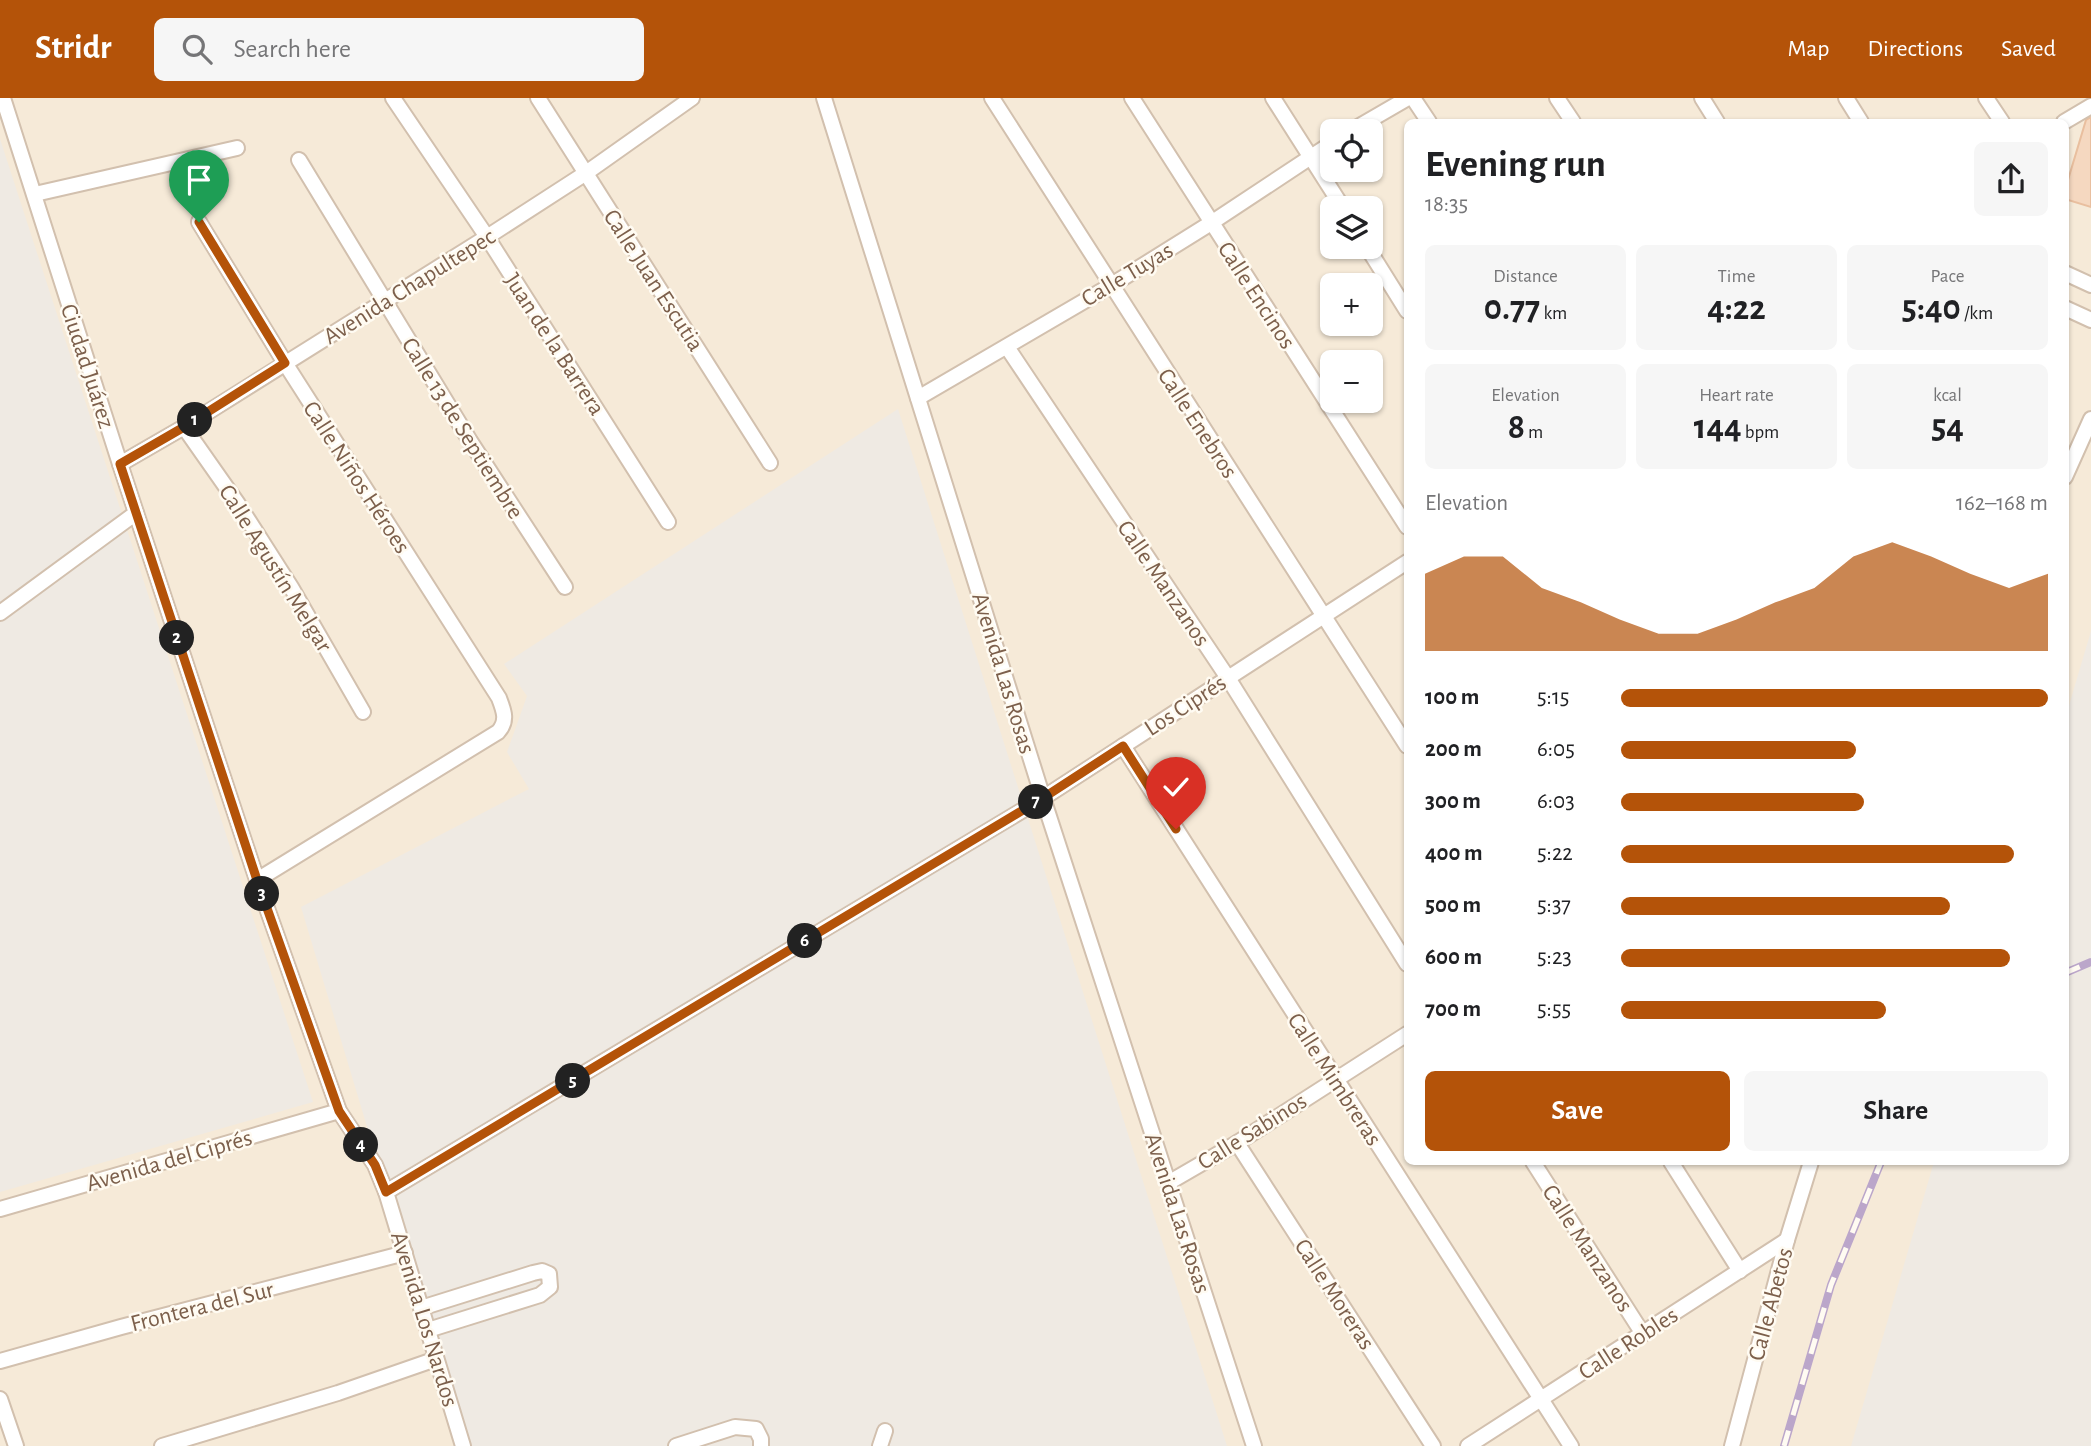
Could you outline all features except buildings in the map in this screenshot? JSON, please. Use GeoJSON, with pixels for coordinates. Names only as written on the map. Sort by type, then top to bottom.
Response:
{"type":"FeatureCollection","features":[{"type":"Feature","properties":{"kind":"street","name":"Ciudad Juárez"},"geometry":{"type":"LineString","coordinates":[[3,98],[257,880],[339,1111]]}},
{"type":"Feature","properties":{"kind":"street","name":"Juan de la Barrera"},"geometry":{"type":"LineString","coordinates":[[393,98],[487,237],[668,522]]}},
{"type":"Feature","properties":{"kind":"street","name":"Calle Juan Escutia"},"geometry":{"type":"LineString","coordinates":[[538,98],[770,463]]}},
{"type":"Feature","properties":{"kind":"street","name":"Avenida Las Rosas"},"geometry":{"type":"LineString","coordinates":[[824,98],[1043,798],[1254,1446]]}},
{"type":"Feature","properties":{"kind":"street","name":"Calle Enebros"},"geometry":{"type":"LineString","coordinates":[[992,98],[1404,741]]}},
{"type":"Feature","properties":{"kind":"street","name":"Calle Encinos"},"geometry":{"type":"LineString","coordinates":[[1132,98],[1404,522]]}},
{"type":"Feature","properties":{"kind":"street"},"geometry":{"type":"LineString","coordinates":[[1273,98],[1335,196]]}},
{"type":"Feature","properties":{"kind":"street"},"geometry":{"type":"LineString","coordinates":[[1373,119],[1411,98],[1427,119]]}},
{"type":"Feature","properties":{"kind":"street"},"geometry":{"type":"LineString","coordinates":[[1557,98],[1571,119]]}},
{"type":"Feature","properties":{"kind":"street"},"geometry":{"type":"LineString","coordinates":[[1702,98],[1715,119]]}},
{"type":"Feature","properties":{"kind":"street"},"geometry":{"type":"LineString","coordinates":[[1846,98],[1859,119]]}},
{"type":"Feature","properties":{"kind":"street"},"geometry":{"type":"LineString","coordinates":[[1986,98],[1999,119]]}},
{"type":"Feature","properties":{"kind":"street","name":"Avenida Chapultepec"},"geometry":{"type":"LineString","coordinates":[[120,464],[184,427],[487,237],[586,173],[684,100]]}},
{"type":"Feature","properties":{"kind":"street"},"geometry":{"type":"LineString","coordinates":[[2069,119],[2091,106]]}},
{"type":"Feature","properties":{"kind":"street"},"geometry":{"type":"LineString","coordinates":[[35,194],[237,148]]}},
{"type":"Feature","properties":{"kind":"street","name":"Calle Tuyas"},"geometry":{"type":"LineString","coordinates":[[918,398],[1110,286],[1320,150]]}},
{"type":"Feature","properties":{"kind":"street","name":"Calle 13 de Septiembre"},"geometry":{"type":"LineString","coordinates":[[299,160],[470,441],[565,587]]}},
{"type":"Feature","properties":{"kind":"street","name":"Calle Niños Héroes"},"geometry":{"type":"LineString","coordinates":[[199,222],[285,363],[499,698],[505,720],[498,732],[257,880]]}},
{"type":"Feature","properties":{"kind":"street"},"geometry":{"type":"LineString","coordinates":[[1374,259],[1404,306]]}},
{"type":"Feature","properties":{"kind":"street"},"geometry":{"type":"LineString","coordinates":[[2069,275],[2091,285]]}},
{"type":"Feature","properties":{"kind":"street"},"geometry":{"type":"LineString","coordinates":[[2069,310],[2091,320]]}},
{"type":"Feature","properties":{"kind":"street","name":"Calle Manzanos"},"geometry":{"type":"LineString","coordinates":[[1007,346],[1228,678],[1404,959]]}},
{"type":"Feature","properties":{"kind":"street"},"geometry":{"type":"LineString","coordinates":[[2069,468],[2091,419]]}},
{"type":"Feature","properties":{"kind":"street","name":"Calle Agustín Melgar"},"geometry":{"type":"LineString","coordinates":[[184,427],[291,587],[363,712]]}},
{"type":"Feature","properties":{"kind":"street"},"geometry":{"type":"LineString","coordinates":[[0,613],[136,513]]}},
{"type":"Feature","properties":{"kind":"street","name":"Los Ciprés"},"geometry":{"type":"LineString","coordinates":[[386,1192],[1043,798],[1404,564]]}},
{"type":"Feature","properties":{"kind":"street","name":"Calle Mimbreras"},"geometry":{"type":"LineString","coordinates":[[1123,746],[1571,1446]]}},
{"type":"Feature","properties":{"kind":"street","name":"Calle Sabinos"},"geometry":{"type":"LineString","coordinates":[[1168,1183],[1237,1143],[1404,1036]]}},
{"type":"Feature","properties":{"kind":"street","name":"Avenida Los Nardos"},"geometry":{"type":"LineString","coordinates":[[339,1111],[375,1165],[386,1192],[463,1446]]}},
{"type":"Feature","properties":{"kind":"street","name":"Avenida del Ciprés"},"geometry":{"type":"LineString","coordinates":[[0,1209],[339,1111]]}},
{"type":"Feature","properties":{"kind":"street","name":"Calle Moreras"},"geometry":{"type":"LineString","coordinates":[[1237,1143],[1433,1446]]}},
{"type":"Feature","properties":{"kind":"street","name":"Calle Manzanos"},"geometry":{"type":"LineString","coordinates":[[1535,1165],[1643,1334]]}},
{"type":"Feature","properties":{"kind":"street"},"geometry":{"type":"LineString","coordinates":[[1673,1165],[1740,1271]]}},
{"type":"Feature","properties":{"kind":"street","name":"Calle Abetos"},"geometry":{"type":"LineString","coordinates":[[1732,1446],[1787,1240],[1810,1165]]}},
{"type":"Feature","properties":{"kind":"street","name":"Calle Robles"},"geometry":{"type":"LineString","coordinates":[[1468,1446],[1787,1240]]}},
{"type":"Feature","properties":{"kind":"street","name":"Frontera del Sur"},"geometry":{"type":"LineString","coordinates":[[0,1361],[121,1326],[405,1253]]}},
{"type":"Feature","properties":{"kind":"street"},"geometry":{"type":"LineString","coordinates":[[421,1308],[533,1273],[542,1271],[549,1274],[551,1281],[547,1290],[540,1295],[428,1331]]}},
{"type":"Feature","properties":{"kind":"street"},"geometry":{"type":"LineString","coordinates":[[162,1446],[315,1401],[436,1359]]}},
{"type":"Feature","properties":{"kind":"street"},"geometry":{"type":"LineString","coordinates":[[0,1399],[16,1446]]}},
{"type":"Feature","properties":{"kind":"street"},"geometry":{"type":"LineString","coordinates":[[676,1446],[743,1426],[755,1429],[761,1439],[761,1446]]}},
{"type":"Feature","properties":{"kind":"street"},"geometry":{"type":"LineString","coordinates":[[880,1446],[884,1431]]}},
{"type":"Feature","properties":{"kind":"shaded area"},"geometry":{"type":"Polygon","coordinates":[[[0,98],[2091,98],[2091,1446],[0,1446],[0,98]]]}},
{"type":"Feature","properties":{"kind":"shaded area"},"geometry":{"type":"Polygon","coordinates":[[[0,139],[313,1102],[0,1192],[0,139]]]}},
{"type":"Feature","properties":{"kind":"shaded area"},"geometry":{"type":"Polygon","coordinates":[[[898,409],[1227,1446],[463,1446],[301,907],[529,789],[507,752],[527,696],[504,664],[898,409]]]}},
{"type":"Feature","properties":{"kind":"shaded area"},"geometry":{"type":"Polygon","coordinates":[[[2091,631],[2091,1446],[1851,1446],[1933,1165],[2069,1165],[2069,705],[2091,631]]]}},
{"type":"Feature","properties":{"kind":"railway"},"geometry":{"type":"LineString","coordinates":[[2069,971],[2091,962]]}},
{"type":"Feature","properties":{"kind":"railway"},"geometry":{"type":"LineString","coordinates":[[1784,1446],[1831,1285],[1880,1165]]}},
{"type":"Feature","properties":{"kind":"route"},"geometry":{"type":"LineString","coordinates":[[199,222],[285,363],[120,464],[257,880],[339,1111],[375,1165],[386,1192],[1043,798],[1123,746],[1176,829]]}}]}
